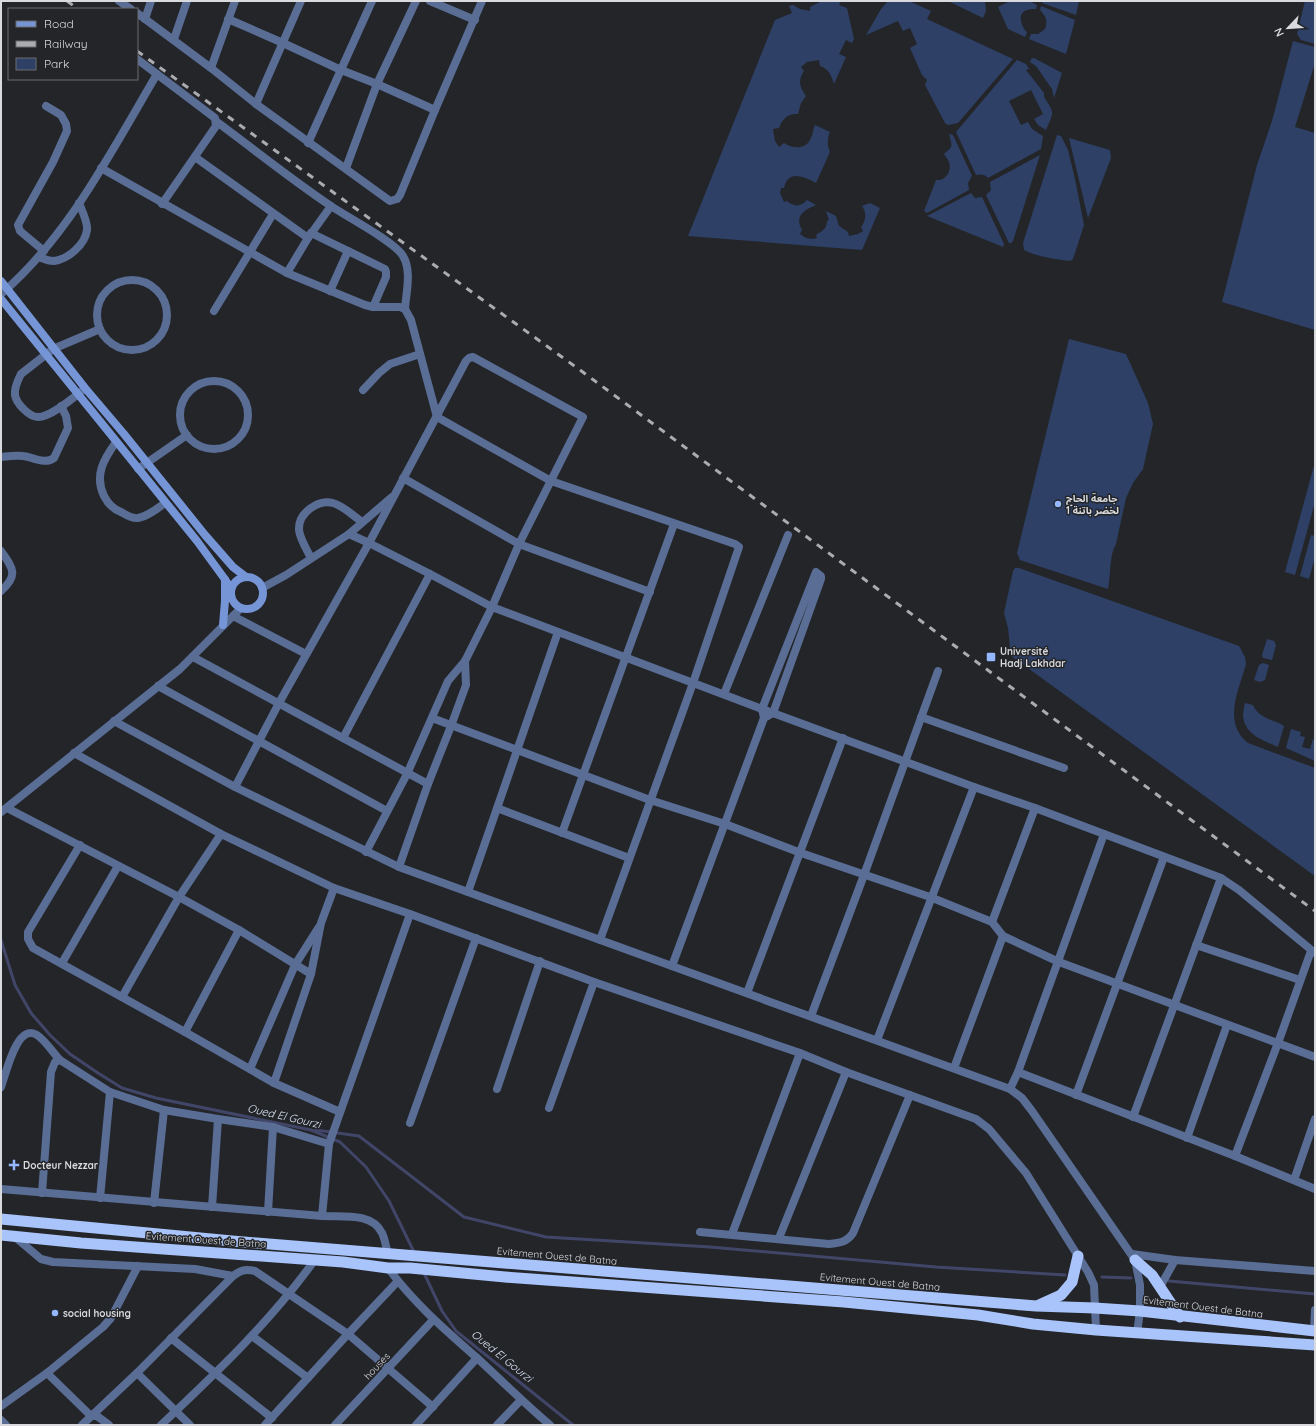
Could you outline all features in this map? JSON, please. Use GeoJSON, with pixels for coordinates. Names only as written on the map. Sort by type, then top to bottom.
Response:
{"type":"FeatureCollection","features":[{"type":"Feature","properties":{"kind":"highway","name":"Evitement Ouest de Batna"},"geometry":{"type":"LineString","coordinates":[[1,1219],[443,1259],[1036,1306],[1140,1311],[1180,1317],[1315,1331]]}},
{"type":"Feature","properties":{"kind":"highway","name":"Evitement Ouest de Batna"},"geometry":{"type":"LineString","coordinates":[[1,1235],[81,1243],[343,1262],[388,1268],[410,1268],[445,1272],[844,1302],[978,1315],[1033,1324],[1096,1330]]}},
{"type":"Feature","properties":{"kind":"highway"},"geometry":{"type":"LineString","coordinates":[[1036,1306],[1061,1295],[1072,1282],[1078,1256]]}},
{"type":"Feature","properties":{"kind":"highway"},"geometry":{"type":"LineString","coordinates":[[1134,1257],[1152,1276],[1180,1317]]}},
{"type":"Feature","properties":{"kind":"highway"},"geometry":{"type":"LineString","coordinates":[[1096,1330],[1315,1345]]}},
{"type":"Feature","properties":{"kind":"main road"},"geometry":{"type":"LineString","coordinates":[[1,281],[4,292],[124,434],[229,563],[237,571],[246,577],[254,579],[260,584],[262,593],[259,602],[251,608],[241,608],[234,602],[231,589],[224,578],[1,299]]}},
{"type":"Feature","properties":{"kind":"main road"},"geometry":{"type":"LineString","coordinates":[[231,589],[236,580],[246,577]]}},
{"type":"Feature","properties":{"kind":"main road"},"geometry":{"type":"LineString","coordinates":[[223,625],[225,601],[224,578]]}},
{"type":"Feature","properties":{"kind":"street"},"geometry":{"type":"LineString","coordinates":[[119,1],[130,8]]}},
{"type":"Feature","properties":{"kind":"street"},"geometry":{"type":"LineString","coordinates":[[145,19],[151,1]]}},
{"type":"Feature","properties":{"kind":"street"},"geometry":{"type":"LineString","coordinates":[[174,40],[187,1]]}},
{"type":"Feature","properties":{"kind":"street"},"geometry":{"type":"LineString","coordinates":[[211,68],[235,1]]}},
{"type":"Feature","properties":{"kind":"street"},"geometry":{"type":"LineString","coordinates":[[256,104],[302,1]]}},
{"type":"Feature","properties":{"kind":"street"},"geometry":{"type":"LineString","coordinates":[[308,142],[372,1]]}},
{"type":"Feature","properties":{"kind":"street"},"geometry":{"type":"LineString","coordinates":[[346,168],[377,84],[416,1]]}},
{"type":"Feature","properties":{"kind":"street"},"geometry":{"type":"LineString","coordinates":[[430,1],[475,20]]}},
{"type":"Feature","properties":{"kind":"street"},"geometry":{"type":"LineString","coordinates":[[138,14],[211,68],[256,104],[390,201],[400,195],[482,1]]}},
{"type":"Feature","properties":{"kind":"street"},"geometry":{"type":"LineString","coordinates":[[228,19],[341,70],[377,84],[435,110]]}},
{"type":"Feature","properties":{"kind":"street"},"geometry":{"type":"LineString","coordinates":[[138,60],[215,118],[216,122],[331,206],[403,254],[408,270],[404,309]]}},
{"type":"Feature","properties":{"kind":"street"},"geometry":{"type":"LineString","coordinates":[[4,292],[41,254],[79,203],[157,74]]}},
{"type":"Feature","properties":{"kind":"street"},"geometry":{"type":"LineString","coordinates":[[46,106],[62,115],[67,131],[18,225],[20,231],[47,261],[60,259],[74,251],[80,245],[87,229],[79,203]]}},
{"type":"Feature","properties":{"kind":"street"},"geometry":{"type":"LineString","coordinates":[[162,204],[216,126],[216,122]]}},
{"type":"Feature","properties":{"kind":"street"},"geometry":{"type":"LineString","coordinates":[[195,157],[273,214],[310,236],[348,251],[385,269],[386,277],[373,307]]}},
{"type":"Feature","properties":{"kind":"street"},"geometry":{"type":"LineString","coordinates":[[101,168],[162,204],[287,273],[373,307],[400,307],[404,309],[411,320],[437,417],[551,481],[735,544],[739,547],[693,683],[600,940]]}},
{"type":"Feature","properties":{"kind":"street"},"geometry":{"type":"LineString","coordinates":[[287,273],[331,206]]}},
{"type":"Feature","properties":{"kind":"street"},"geometry":{"type":"LineString","coordinates":[[214,311],[273,214]]}},
{"type":"Feature","properties":{"kind":"street"},"geometry":{"type":"LineString","coordinates":[[330,291],[348,251]]}},
{"type":"Feature","properties":{"kind":"street"},"geometry":{"type":"LineString","coordinates":[[128,280],[143,282],[155,289],[164,301],[166,308],[166,323],[160,336],[149,346],[135,350],[121,349],[108,341],[100,329],[96,315],[97,308],[103,294],[114,285],[128,280]]}},
{"type":"Feature","properties":{"kind":"street"},"geometry":{"type":"LineString","coordinates":[[85,388],[61,406],[44,416],[38,417],[27,413],[16,398],[15,388],[22,374],[53,349],[100,329]]}},
{"type":"Feature","properties":{"kind":"street"},"geometry":{"type":"LineString","coordinates":[[363,390],[390,364],[420,354]]}},
{"type":"Feature","properties":{"kind":"street"},"geometry":{"type":"LineString","coordinates":[[235,787],[279,703],[369,543],[466,361],[473,357],[583,417],[519,544],[492,607],[465,661],[448,681],[407,774],[366,852]]}},
{"type":"Feature","properties":{"kind":"street"},"geometry":{"type":"LineString","coordinates":[[211,381],[225,382],[242,395],[248,408],[248,422],[242,435],[231,444],[225,447],[211,449],[197,444],[187,434],[181,421],[181,407],[187,394],[198,385],[211,381]]}},
{"type":"Feature","properties":{"kind":"street"},"geometry":{"type":"LineString","coordinates":[[1,457],[11,455],[24,456],[47,462],[54,458],[68,428],[66,416],[61,406]]}},
{"type":"Feature","properties":{"kind":"street"},"geometry":{"type":"LineString","coordinates":[[138,469],[187,434]]}},
{"type":"Feature","properties":{"kind":"street"},"geometry":{"type":"LineString","coordinates":[[116,442],[105,458],[99,481],[100,487],[110,506],[115,510],[133,518],[138,518],[153,512],[165,503]]}},
{"type":"Feature","properties":{"kind":"street"},"geometry":{"type":"LineString","coordinates":[[403,478],[519,544],[650,592]]}},
{"type":"Feature","properties":{"kind":"street"},"geometry":{"type":"LineString","coordinates":[[262,588],[348,534],[394,495]]}},
{"type":"Feature","properties":{"kind":"street"},"geometry":{"type":"LineString","coordinates":[[311,558],[299,529],[301,519],[306,511],[324,502],[334,503],[362,522]]}},
{"type":"Feature","properties":{"kind":"street"},"geometry":{"type":"LineString","coordinates":[[562,833],[674,524]]}},
{"type":"Feature","properties":{"kind":"street"},"geometry":{"type":"LineString","coordinates":[[348,534],[369,543],[492,607],[762,709],[1164,856],[1221,878],[1239,890],[1313,952],[1300,980],[1235,1156]]}},
{"type":"Feature","properties":{"kind":"street"},"geometry":{"type":"LineString","coordinates":[[724,694],[788,535]]}},
{"type":"Feature","properties":{"kind":"street"},"geometry":{"type":"LineString","coordinates":[[1,551],[10,566],[13,577],[10,584],[1,591]]}},
{"type":"Feature","properties":{"kind":"street"},"geometry":{"type":"LineString","coordinates":[[672,966],[764,718],[762,709],[816,572],[821,576],[821,579],[773,713],[764,718]]}},
{"type":"Feature","properties":{"kind":"street"},"geometry":{"type":"LineString","coordinates":[[343,738],[430,574]]}},
{"type":"Feature","properties":{"kind":"street"},"geometry":{"type":"LineString","coordinates":[[241,608],[193,657],[4,810],[80,845],[238,930],[311,974]]}},
{"type":"Feature","properties":{"kind":"street"},"geometry":{"type":"LineString","coordinates":[[234,616],[306,654]]}},
{"type":"Feature","properties":{"kind":"street"},"geometry":{"type":"LineString","coordinates":[[468,892],[558,632]]}},
{"type":"Feature","properties":{"kind":"street"},"geometry":{"type":"LineString","coordinates":[[193,657],[428,784]]}},
{"type":"Feature","properties":{"kind":"street"},"geometry":{"type":"LineString","coordinates":[[399,867],[428,784],[466,685],[465,661]]}},
{"type":"Feature","properties":{"kind":"street"},"geometry":{"type":"LineString","coordinates":[[811,1016],[938,671]]}},
{"type":"Feature","properties":{"kind":"street"},"geometry":{"type":"LineString","coordinates":[[158,686],[387,812]]}},
{"type":"Feature","properties":{"kind":"street"},"geometry":{"type":"LineString","coordinates":[[921,717],[1064,768]]}},
{"type":"Feature","properties":{"kind":"street"},"geometry":{"type":"LineString","coordinates":[[432,718],[650,800],[725,824],[801,853],[930,897],[992,922],[1003,936],[1059,962],[1315,1057]]}},
{"type":"Feature","properties":{"kind":"street"},"geometry":{"type":"LineString","coordinates":[[114,722],[235,787],[399,867],[1010,1089],[1022,1098],[1032,1110],[1134,1257],[1140,1285],[1140,1311],[1137,1333]]}},
{"type":"Feature","properties":{"kind":"street"},"geometry":{"type":"LineString","coordinates":[[747,993],[801,853],[843,738]]}},
{"type":"Feature","properties":{"kind":"street"},"geometry":{"type":"LineString","coordinates":[[74,753],[222,834],[334,888],[410,914],[594,982],[800,1053],[846,1072],[976,1119],[990,1129],[1026,1173],[1088,1272],[1094,1285],[1096,1330]]}},
{"type":"Feature","properties":{"kind":"street"},"geometry":{"type":"LineString","coordinates":[[877,1040],[930,897],[974,787]]}},
{"type":"Feature","properties":{"kind":"street"},"geometry":{"type":"LineString","coordinates":[[497,808],[629,858]]}},
{"type":"Feature","properties":{"kind":"street"},"geometry":{"type":"LineString","coordinates":[[992,922],[1035,808]]}},
{"type":"Feature","properties":{"kind":"street"},"geometry":{"type":"LineString","coordinates":[[122,997],[179,898],[222,834]]}},
{"type":"Feature","properties":{"kind":"street"},"geometry":{"type":"LineString","coordinates":[[1010,1089],[1018,1072],[1059,962],[1104,834]]}},
{"type":"Feature","properties":{"kind":"street"},"geometry":{"type":"LineString","coordinates":[[80,845],[28,932],[28,939],[34,948],[186,1032],[274,1083],[340,1112]]}},
{"type":"Feature","properties":{"kind":"street"},"geometry":{"type":"LineString","coordinates":[[1076,1095],[1164,856]]}},
{"type":"Feature","properties":{"kind":"street"},"geometry":{"type":"LineString","coordinates":[[62,963],[118,866]]}},
{"type":"Feature","properties":{"kind":"street"},"geometry":{"type":"LineString","coordinates":[[1133,1117],[1221,878]]}},
{"type":"Feature","properties":{"kind":"street"},"geometry":{"type":"LineString","coordinates":[[274,1083],[311,974],[321,923],[334,888]]}},
{"type":"Feature","properties":{"kind":"street"},"geometry":{"type":"LineString","coordinates":[[322,1216],[330,1141],[410,914]]}},
{"type":"Feature","properties":{"kind":"street"},"geometry":{"type":"LineString","coordinates":[[250,1069],[295,965],[321,923]]}},
{"type":"Feature","properties":{"kind":"street"},"geometry":{"type":"LineString","coordinates":[[186,1032],[238,930]]}},
{"type":"Feature","properties":{"kind":"street"},"geometry":{"type":"LineString","coordinates":[[954,1068],[1003,936]]}},
{"type":"Feature","properties":{"kind":"street"},"geometry":{"type":"LineString","coordinates":[[410,1123],[476,938]]}},
{"type":"Feature","properties":{"kind":"street"},"geometry":{"type":"LineString","coordinates":[[1196,945],[1300,980]]}},
{"type":"Feature","properties":{"kind":"street"},"geometry":{"type":"LineString","coordinates":[[496,1089],[540,961]]}},
{"type":"Feature","properties":{"kind":"street"},"geometry":{"type":"LineString","coordinates":[[549,1108],[594,982]]}},
{"type":"Feature","properties":{"kind":"street"},"geometry":{"type":"LineString","coordinates":[[1187,1138],[1227,1025]]}},
{"type":"Feature","properties":{"kind":"street"},"geometry":{"type":"LineString","coordinates":[[1,1086],[17,1043],[27,1033],[32,1033],[39,1036],[60,1060],[110,1092],[164,1110],[273,1127],[330,1141]]}},
{"type":"Feature","properties":{"kind":"street"},"geometry":{"type":"LineString","coordinates":[[732,1234],[800,1053]]}},
{"type":"Feature","properties":{"kind":"street"},"geometry":{"type":"LineString","coordinates":[[1,1067],[12,1058]]}},
{"type":"Feature","properties":{"kind":"street"},"geometry":{"type":"LineString","coordinates":[[42,1193],[51,1072],[55,1062],[60,1060]]}},
{"type":"Feature","properties":{"kind":"street"},"geometry":{"type":"LineString","coordinates":[[778,1238],[846,1072]]}},
{"type":"Feature","properties":{"kind":"street"},"geometry":{"type":"LineString","coordinates":[[1018,1072],[1315,1188]]}},
{"type":"Feature","properties":{"kind":"street"},"geometry":{"type":"LineString","coordinates":[[100,1198],[110,1092]]}},
{"type":"Feature","properties":{"kind":"street"},"geometry":{"type":"LineString","coordinates":[[700,1232],[778,1238],[829,1244],[848,1239],[853,1233],[910,1095]]}},
{"type":"Feature","properties":{"kind":"street"},"geometry":{"type":"LineString","coordinates":[[154,1203],[164,1110]]}},
{"type":"Feature","properties":{"kind":"street"},"geometry":{"type":"LineString","coordinates":[[212,1207],[218,1119]]}},
{"type":"Feature","properties":{"kind":"street"},"geometry":{"type":"LineString","coordinates":[[1294,1180],[1315,1119]]}},
{"type":"Feature","properties":{"kind":"street"},"geometry":{"type":"LineString","coordinates":[[268,1212],[273,1127]]}},
{"type":"Feature","properties":{"kind":"street"},"geometry":{"type":"LineString","coordinates":[[1,1189],[154,1203],[360,1218],[372,1221],[382,1231],[388,1254]]}},
{"type":"Feature","properties":{"kind":"street"},"geometry":{"type":"LineString","coordinates":[[15,1236],[42,1259],[48,1261],[195,1269],[233,1276]]}},
{"type":"Feature","properties":{"kind":"street"},"geometry":{"type":"LineString","coordinates":[[242,1255],[247,1269]]}},
{"type":"Feature","properties":{"kind":"street"},"geometry":{"type":"LineString","coordinates":[[1134,1257],[1315,1271]]}},
{"type":"Feature","properties":{"kind":"street"},"geometry":{"type":"LineString","coordinates":[[1160,1287],[1175,1260]]}},
{"type":"Feature","properties":{"kind":"street"},"geometry":{"type":"LineString","coordinates":[[161,1425],[252,1336],[290,1294],[314,1261]]}},
{"type":"Feature","properties":{"kind":"street"},"geometry":{"type":"LineString","coordinates":[[1,1406],[47,1373],[103,1327],[111,1318],[138,1266]]}},
{"type":"Feature","properties":{"kind":"street"},"geometry":{"type":"LineString","coordinates":[[388,1268],[398,1282],[434,1320],[477,1358],[520,1400],[550,1425]]}},
{"type":"Feature","properties":{"kind":"street"},"geometry":{"type":"LineString","coordinates":[[82,1425],[137,1373],[233,1276],[242,1270],[247,1269],[255,1271],[348,1334],[433,1407]]}},
{"type":"Feature","properties":{"kind":"street"},"geometry":{"type":"LineString","coordinates":[[265,1425],[398,1282]]}},
{"type":"Feature","properties":{"kind":"street"},"geometry":{"type":"LineString","coordinates":[[1315,1310],[1315,1331]]}},
{"type":"Feature","properties":{"kind":"street","name":"houses"},"geometry":{"type":"LineString","coordinates":[[335,1425],[434,1320]]}},
{"type":"Feature","properties":{"kind":"street"},"geometry":{"type":"LineString","coordinates":[[252,1336],[308,1378]]}},
{"type":"Feature","properties":{"kind":"street"},"geometry":{"type":"LineString","coordinates":[[170,1338],[272,1418]]}},
{"type":"Feature","properties":{"kind":"street"},"geometry":{"type":"LineString","coordinates":[[416,1425],[477,1358]]}},
{"type":"Feature","properties":{"kind":"street"},"geometry":{"type":"LineString","coordinates":[[47,1373],[91,1416],[97,1416],[109,1425]]}},
{"type":"Feature","properties":{"kind":"street"},"geometry":{"type":"LineString","coordinates":[[137,1373],[190,1425]]}},
{"type":"Feature","properties":{"kind":"street"},"geometry":{"type":"LineString","coordinates":[[497,1425],[520,1400]]}},
{"type":"Feature","properties":{"kind":"street"},"geometry":{"type":"LineString","coordinates":[[1,1420],[6,1425]]}},
{"type":"Feature","properties":{"kind":"green space"},"geometry":{"type":"Polygon","coordinates":[[[822,1],[841,1],[839,5],[847,8],[854,39],[852,43],[846,40],[839,54],[846,57],[834,84],[826,69],[820,66],[819,60],[807,62],[801,67],[804,71],[800,84],[806,96],[801,103],[798,114],[791,114],[784,119],[779,128],[773,129],[775,141],[779,147],[784,143],[799,147],[806,145],[809,142],[815,125],[830,132],[828,137],[828,147],[830,152],[816,183],[802,177],[793,176],[786,182],[784,188],[781,188],[780,193],[784,202],[787,201],[792,204],[800,205],[807,200],[816,205],[804,211],[800,217],[799,221],[802,230],[800,234],[806,238],[817,238],[816,235],[825,228],[827,221],[829,220],[826,211],[836,216],[839,226],[848,232],[849,236],[863,231],[861,227],[865,220],[865,214],[862,206],[870,203],[880,208],[862,250],[688,236],[775,20],[792,13],[789,6],[793,5],[800,9],[810,11],[810,7],[822,1]]]}},
{"type":"Feature","properties":{"kind":"green space"},"geometry":{"type":"Polygon","coordinates":[[[888,1],[909,1],[931,11],[927,19],[1013,59],[958,123],[948,125],[945,123],[925,85],[927,80],[922,75],[910,48],[917,44],[910,28],[903,31],[898,21],[866,35],[881,9],[888,1]]]}},
{"type":"Feature","properties":{"kind":"green space"},"geometry":{"type":"Polygon","coordinates":[[[948,1],[985,1],[986,11],[983,18],[948,1]]]}},
{"type":"Feature","properties":{"kind":"green space"},"geometry":{"type":"Polygon","coordinates":[[[1010,1],[1029,1],[1037,5],[1036,9],[1026,10],[1021,16],[1022,24],[1027,33],[1025,37],[1008,29],[998,7],[1010,1]]]}},
{"type":"Feature","properties":{"kind":"green space"},"geometry":{"type":"Polygon","coordinates":[[[1043,1],[1079,1],[1076,15],[1042,3],[1043,1]]]}},
{"type":"Feature","properties":{"kind":"green space"},"geometry":{"type":"Polygon","coordinates":[[[1305,1],[1315,1],[1315,44],[1301,40],[1297,34],[1305,1]]]}},
{"type":"Feature","properties":{"kind":"green space"},"geometry":{"type":"Polygon","coordinates":[[[1041,6],[1075,20],[1066,54],[1029,39],[1031,34],[1038,34],[1045,29],[1046,21],[1044,14],[1040,10],[1041,6]]]}},
{"type":"Feature","properties":{"kind":"green space"},"geometry":{"type":"Polygon","coordinates":[[[1293,41],[1315,47],[1315,63],[1295,127],[1315,133],[1315,330],[1222,302],[1257,165],[1272,121],[1293,41]]]}},
{"type":"Feature","properties":{"kind":"green space"},"geometry":{"type":"Polygon","coordinates":[[[1034,58],[1062,73],[1054,98],[1052,89],[1036,66],[1030,62],[1031,59],[1034,58]]]}},
{"type":"Feature","properties":{"kind":"green space"},"geometry":{"type":"Polygon","coordinates":[[[1017,60],[1026,64],[1029,69],[1026,70],[1044,93],[1044,97],[1052,110],[1052,116],[1046,130],[1038,125],[1034,119],[1043,114],[1031,90],[1009,101],[1021,125],[1028,122],[1032,129],[1043,136],[1041,149],[988,178],[980,174],[976,175],[956,132],[1017,60]]]}},
{"type":"Feature","properties":{"kind":"green space"},"geometry":{"type":"Polygon","coordinates":[[[949,134],[953,135],[972,176],[968,183],[969,190],[927,213],[924,211],[936,180],[943,179],[950,169],[949,162],[944,154],[951,147],[949,134]]]}},
{"type":"Feature","properties":{"kind":"green space"},"geometry":{"type":"Polygon","coordinates":[[[1057,135],[1061,136],[1068,150],[1084,225],[1073,259],[1070,261],[1029,252],[1024,250],[1023,243],[1057,135]]]}},
{"type":"Feature","properties":{"kind":"green space"},"geometry":{"type":"Polygon","coordinates":[[[1069,138],[1110,150],[1111,158],[1088,218],[1069,138]]]}},
{"type":"Feature","properties":{"kind":"green space"},"geometry":{"type":"Polygon","coordinates":[[[1040,155],[1013,241],[1009,243],[986,195],[991,190],[990,182],[1040,155]]]}},
{"type":"Feature","properties":{"kind":"green space"},"geometry":{"type":"Polygon","coordinates":[[[971,193],[975,198],[982,197],[1004,244],[1003,247],[927,216],[971,193]]]}},
{"type":"Feature","properties":{"kind":"green space"},"geometry":{"type":"Polygon","coordinates":[[[1069,339],[1126,354],[1148,403],[1153,424],[1143,469],[1133,483],[1126,498],[1116,544],[1111,559],[1108,589],[1020,560],[1017,553],[1069,339]]]}},
{"type":"Feature","properties":{"kind":"green space"},"geometry":{"type":"Polygon","coordinates":[[[1315,462],[1315,502],[1295,575],[1285,572],[1315,462]]]}},
{"type":"Feature","properties":{"kind":"green space"},"geometry":{"type":"Polygon","coordinates":[[[1311,535],[1315,536],[1315,557],[1309,579],[1300,576],[1311,535]]]}},
{"type":"Feature","properties":{"kind":"green space"},"geometry":{"type":"Polygon","coordinates":[[[1015,568],[1019,568],[1239,646],[1245,657],[1246,664],[1237,695],[1234,716],[1240,735],[1248,743],[1315,768],[1315,876],[1007,653],[1010,647],[1008,628],[1004,613],[1013,571],[1015,568]]]}},
{"type":"Feature","properties":{"kind":"green space"},"geometry":{"type":"Polygon","coordinates":[[[1267,639],[1274,641],[1276,645],[1272,660],[1263,658],[1262,655],[1267,639]]]}},
{"type":"Feature","properties":{"kind":"green space"},"geometry":{"type":"Polygon","coordinates":[[[1263,663],[1269,665],[1265,680],[1260,682],[1254,680],[1259,665],[1263,663]]]}},
{"type":"Feature","properties":{"kind":"green space"},"geometry":{"type":"Polygon","coordinates":[[[1245,703],[1253,705],[1263,716],[1284,726],[1278,747],[1256,736],[1247,728],[1243,716],[1245,703]]]}},
{"type":"Feature","properties":{"kind":"green space"},"geometry":{"type":"Polygon","coordinates":[[[1291,729],[1301,732],[1300,736],[1305,737],[1302,747],[1310,749],[1313,739],[1315,740],[1315,761],[1286,748],[1291,729]]]}},
{"type":"Feature","properties":{"kind":"waterway","name":"Oued El Gourzi"},"geometry":{"type":"LineString","coordinates":[[1,940],[15,985],[31,1013],[50,1035],[70,1054],[122,1088],[156,1098],[311,1130],[340,1142],[366,1167],[389,1201],[415,1254]]}},
{"type":"Feature","properties":{"kind":"waterway"},"geometry":{"type":"LineString","coordinates":[[316,1130],[359,1136],[464,1217],[546,1237],[710,1247],[936,1267],[1065,1275]]}},
{"type":"Feature","properties":{"kind":"waterway","name":"Oued El Gourzi"},"geometry":{"type":"LineString","coordinates":[[423,1271],[442,1311],[456,1331],[573,1425]]}},
{"type":"Feature","properties":{"kind":"waterway"},"geometry":{"type":"LineString","coordinates":[[1102,1277],[1131,1278]]}},
{"type":"Feature","properties":{"kind":"waterway"},"geometry":{"type":"LineString","coordinates":[[1169,1281],[1315,1294]]}},
{"type":"Feature","properties":{"kind":"railway"},"geometry":{"type":"LineString","coordinates":[[67,1],[77,8]]}},
{"type":"Feature","properties":{"kind":"railway"},"geometry":{"type":"LineString","coordinates":[[138,52],[580,370],[1315,911]]}},
{"type":"Feature","properties":{"kind":"place","name":"جامعة الحاج لخضر باتنة 1"},"geometry":{"type":"Point","coordinates":[1058,504]}},
{"type":"Feature","properties":{"kind":"place","name":"Université Hadj Lakhdar"},"geometry":{"type":"Point","coordinates":[991,657]}},
{"type":"Feature","properties":{"kind":"place","name":"Docteur Nezzar"},"geometry":{"type":"Point","coordinates":[14,1165]}},
{"type":"Feature","properties":{"kind":"place","name":"social housing"},"geometry":{"type":"Point","coordinates":[55,1313]}}]}
